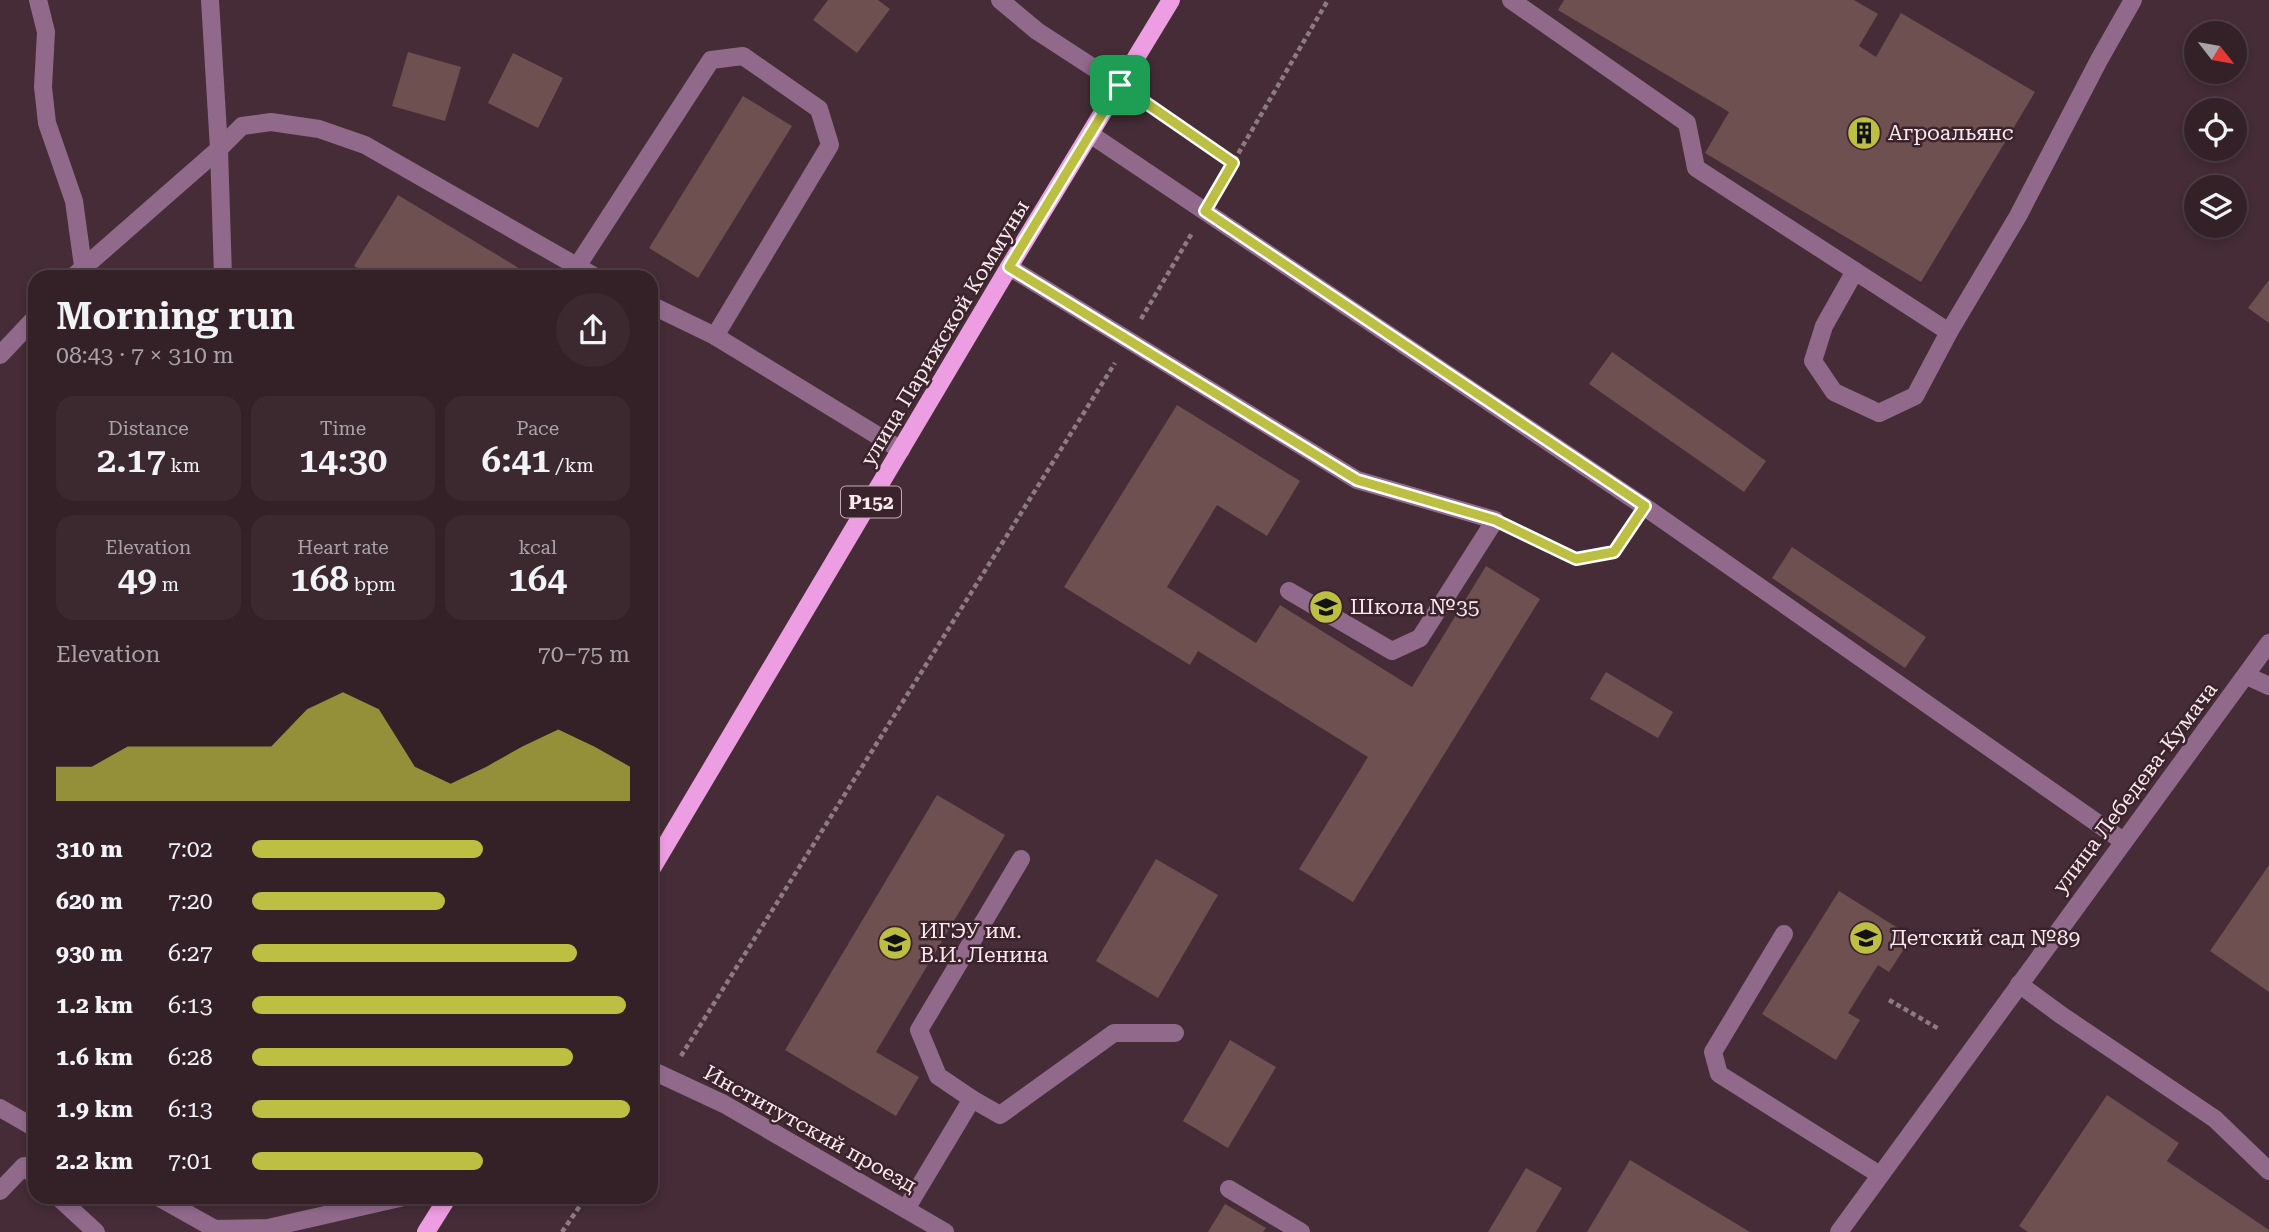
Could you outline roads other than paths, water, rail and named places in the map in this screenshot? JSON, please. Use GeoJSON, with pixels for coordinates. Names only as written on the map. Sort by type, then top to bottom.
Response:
{"type":"FeatureCollection","features":[{"type":"Feature","properties":{"kind":"main road","name":"улица Парижской Коммуны"},"geometry":{"type":"LineString","coordinates":[[658,858],[1171,0]]}},
{"type":"Feature","properties":{"kind":"main road"},"geometry":{"type":"LineString","coordinates":[[426,1232],[444,1204]]}},
{"type":"Feature","properties":{"kind":"street"},"geometry":{"type":"LineString","coordinates":[[38,0],[46,32],[43,87],[47,123],[74,201],[78,270]]}},
{"type":"Feature","properties":{"kind":"street"},"geometry":{"type":"LineString","coordinates":[[210,0],[223,270]]}},
{"type":"Feature","properties":{"kind":"street"},"geometry":{"type":"LineString","coordinates":[[1000,0],[1037,31],[1120,85]]}},
{"type":"Feature","properties":{"kind":"street"},"geometry":{"type":"LineString","coordinates":[[1511,0],[1687,123],[1696,168],[1949,332]]}},
{"type":"Feature","properties":{"kind":"street"},"geometry":{"type":"LineString","coordinates":[[1855,271],[1824,326],[1813,361],[1835,392],[1879,413],[1915,396],[1949,332],[2018,216],[2133,0]]}},
{"type":"Feature","properties":{"kind":"street"},"geometry":{"type":"LineString","coordinates":[[576,268],[711,60],[743,56],[819,109],[830,145],[715,336]]}},
{"type":"Feature","properties":{"kind":"street"},"geometry":{"type":"LineString","coordinates":[[79,270],[242,126],[271,122],[320,129],[365,145],[580,270]]}},
{"type":"Feature","properties":{"kind":"street"},"geometry":{"type":"LineString","coordinates":[[1090,134],[1645,506],[2123,841]]}},
{"type":"Feature","properties":{"kind":"street"},"geometry":{"type":"LineString","coordinates":[[1009,267],[1357,480],[1495,520],[1420,638],[1392,651],[1289,591]]}},
{"type":"Feature","properties":{"kind":"street"},"geometry":{"type":"LineString","coordinates":[[658,308],[715,336],[901,450]]}},
{"type":"Feature","properties":{"kind":"street"},"geometry":{"type":"LineString","coordinates":[[0,355],[28,325]]}},
{"type":"Feature","properties":{"kind":"street","name":"улица Лебедева-Кумача"},"geometry":{"type":"LineString","coordinates":[[1839,1232],[2269,643]]}},
{"type":"Feature","properties":{"kind":"street"},"geometry":{"type":"LineString","coordinates":[[2247,676],[2269,686]]}},
{"type":"Feature","properties":{"kind":"street"},"geometry":{"type":"LineString","coordinates":[[1021,859],[919,1030],[938,1076],[1000,1115],[1114,1033],[1175,1033]]}},
{"type":"Feature","properties":{"kind":"street"},"geometry":{"type":"LineString","coordinates":[[1784,934],[1713,1052],[1719,1074],[1880,1175]]}},
{"type":"Feature","properties":{"kind":"street"},"geometry":{"type":"LineString","coordinates":[[2019,984],[2215,1119],[2269,1171]]}},
{"type":"Feature","properties":{"kind":"street","name":"Институтский проезд"},"geometry":{"type":"LineString","coordinates":[[659,1074],[724,1104],[945,1232]]}},
{"type":"Feature","properties":{"kind":"street"},"geometry":{"type":"LineString","coordinates":[[906,1209],[972,1099]]}},
{"type":"Feature","properties":{"kind":"street"},"geometry":{"type":"LineString","coordinates":[[0,1108],[28,1124]]}},
{"type":"Feature","properties":{"kind":"street"},"geometry":{"type":"LineString","coordinates":[[0,1191],[23,1166],[28,1170]]}},
{"type":"Feature","properties":{"kind":"street"},"geometry":{"type":"LineString","coordinates":[[1229,1189],[1301,1232]]}},
{"type":"Feature","properties":{"kind":"street"},"geometry":{"type":"LineString","coordinates":[[66,1204],[96,1232]]}},
{"type":"Feature","properties":{"kind":"street"},"geometry":{"type":"LineString","coordinates":[[170,1204],[215,1229],[268,1228],[373,1204]]}},
{"type":"Feature","properties":{"kind":"place","name":"Агроальянс"},"geometry":{"type":"Point","coordinates":[1864,133]}},
{"type":"Feature","properties":{"kind":"place","name":"Школа №35"},"geometry":{"type":"Point","coordinates":[1326,607]}},
{"type":"Feature","properties":{"kind":"place","name":"Детский сад №89"},"geometry":{"type":"Point","coordinates":[1866,938]}},
{"type":"Feature","properties":{"kind":"place","name":"ИГЭУ им. В.И. Ленина"},"geometry":{"type":"Point","coordinates":[895,943]}}]}
